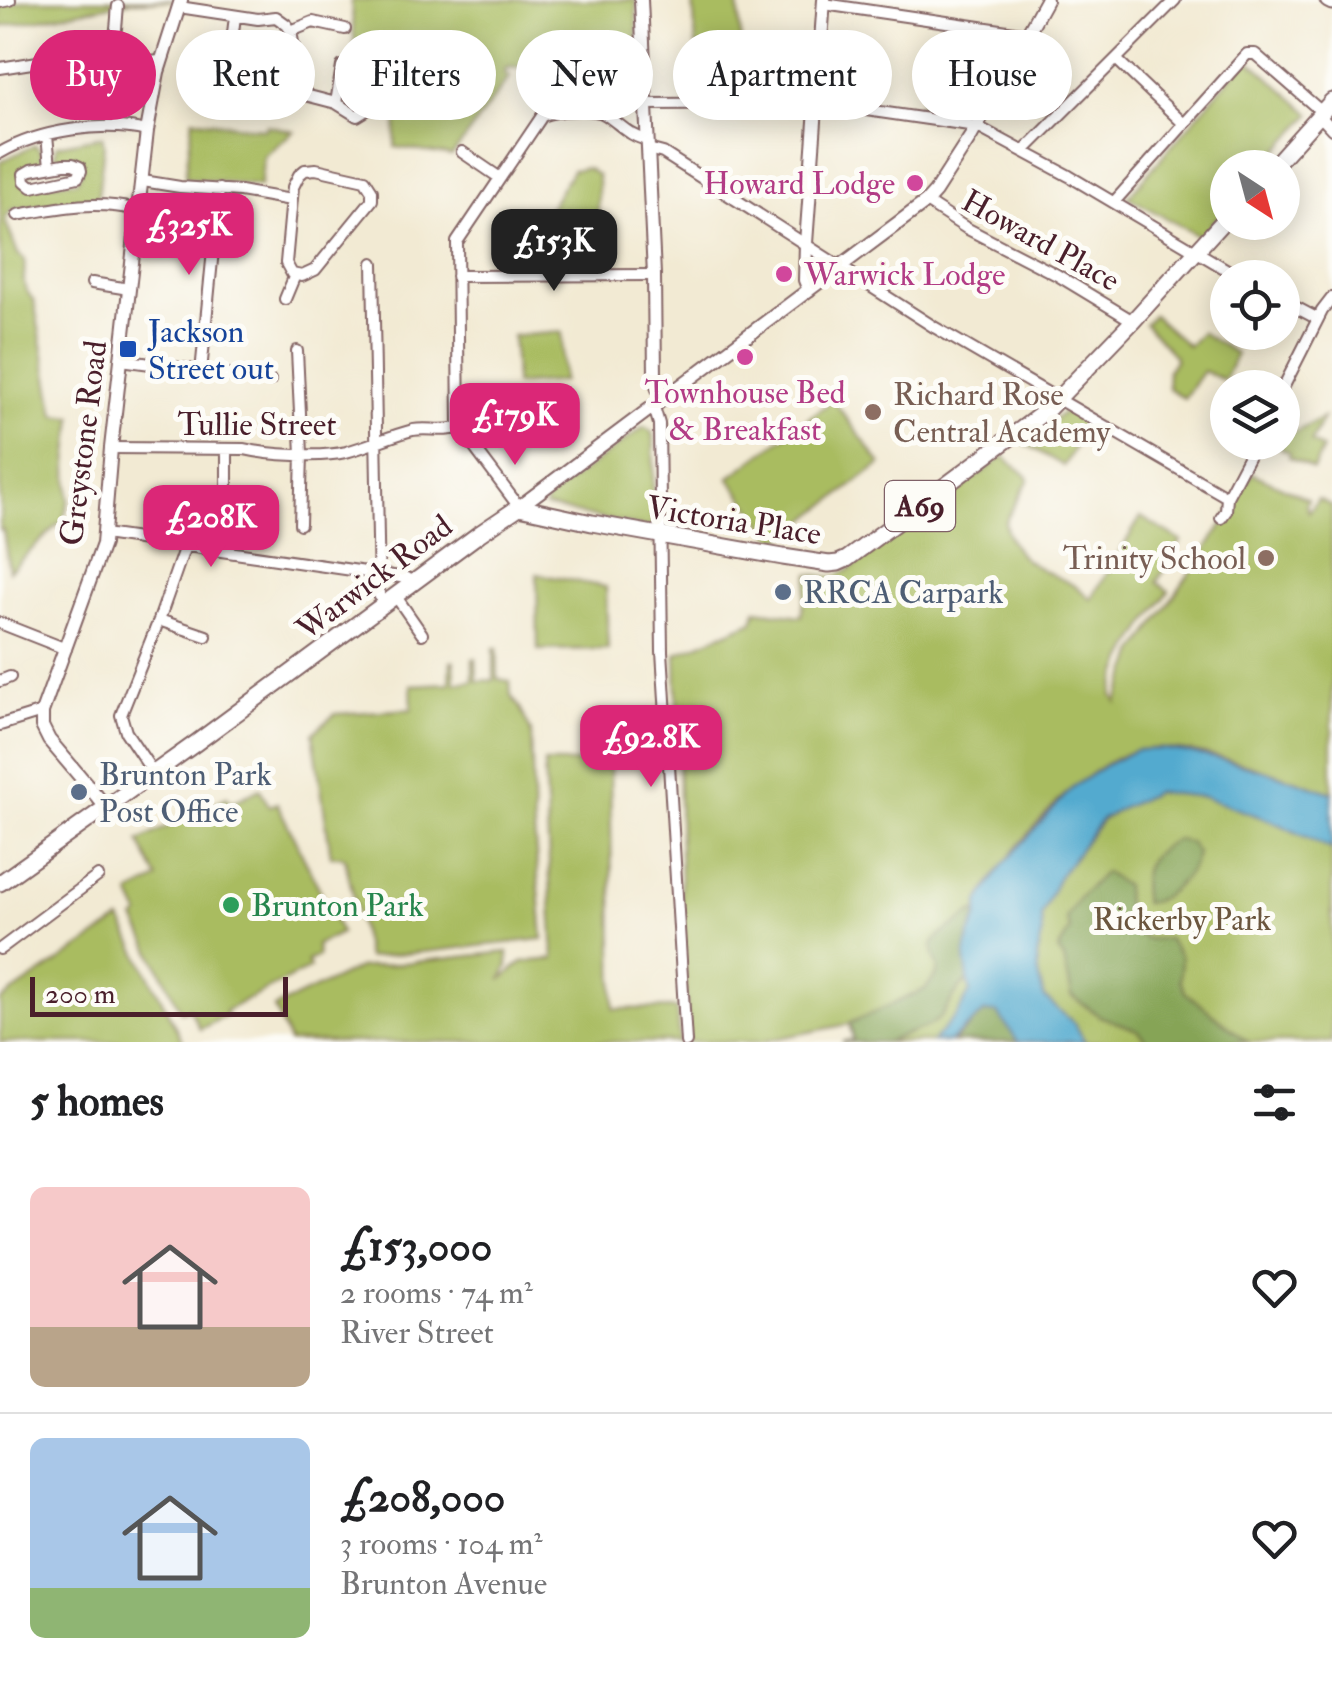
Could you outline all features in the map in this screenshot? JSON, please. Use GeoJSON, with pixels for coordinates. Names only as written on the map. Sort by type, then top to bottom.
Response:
{"type":"FeatureCollection","features":[{"type":"Feature","properties":{"kind":"main road"},"geometry":{"type":"LineString","coordinates":[[1288,150],[1325,110]]}},
{"type":"Feature","properties":{"kind":"main road","name":"Victoria Place"},"geometry":{"type":"LineString","coordinates":[[519,507],[782,558],[838,564],[1059,399],[1210,236]]}},
{"type":"Feature","properties":{"kind":"main road","name":"Warwick Road"},"geometry":{"type":"LineString","coordinates":[[0,884],[519,507]]}},
{"type":"Feature","properties":{"kind":"street"},"geometry":{"type":"LineString","coordinates":[[0,2],[10,0]]}},
{"type":"Feature","properties":{"kind":"street"},"geometry":{"type":"LineString","coordinates":[[640,0],[641,30]]}},
{"type":"Feature","properties":{"kind":"street","name":"Warwick Road"},"geometry":{"type":"LineString","coordinates":[[1030,30],[1046,0]]}},
{"type":"Feature","properties":{"kind":"street"},"geometry":{"type":"LineString","coordinates":[[1024,152],[1174,0]]}},
{"type":"Feature","properties":{"kind":"street"},"geometry":{"type":"LineString","coordinates":[[822,30],[824,2],[1002,30]]}},
{"type":"Feature","properties":{"kind":"street"},"geometry":{"type":"LineString","coordinates":[[180,3],[235,16],[276,17],[290,30]]}},
{"type":"Feature","properties":{"kind":"street","name":"Greystone Road"},"geometry":{"type":"LineString","coordinates":[[42,712],[98,561],[104,534],[110,448],[147,131],[161,60],[180,3]]}},
{"type":"Feature","properties":{"kind":"street"},"geometry":{"type":"LineString","coordinates":[[115,30],[118,6]]}},
{"type":"Feature","properties":{"kind":"street"},"geometry":{"type":"LineString","coordinates":[[234,30],[235,16]]}},
{"type":"Feature","properties":{"kind":"street"},"geometry":{"type":"LineString","coordinates":[[293,30],[313,22],[345,29]]}},
{"type":"Feature","properties":{"kind":"street"},"geometry":{"type":"LineString","coordinates":[[1114,202],[1248,54],[1256,54],[1325,110],[1332,128]]}},
{"type":"Feature","properties":{"kind":"street"},"geometry":{"type":"LineString","coordinates":[[156,60],[161,60]]}},
{"type":"Feature","properties":{"kind":"street"},"geometry":{"type":"LineString","coordinates":[[1116,60],[1184,124]]}},
{"type":"Feature","properties":{"kind":"street"},"geometry":{"type":"LineString","coordinates":[[0,68],[30,63]]}},
{"type":"Feature","properties":{"kind":"street"},"geometry":{"type":"LineString","coordinates":[[519,507],[459,427],[457,242],[542,116],[550,112],[598,110],[934,327],[1228,497]]}},
{"type":"Feature","properties":{"kind":"street"},"geometry":{"type":"LineString","coordinates":[[892,113],[976,126],[1210,261]]}},
{"type":"Feature","properties":{"kind":"street"},"geometry":{"type":"LineString","coordinates":[[646,120],[654,275],[654,378],[660,402],[662,651],[686,1042]]}},
{"type":"Feature","properties":{"kind":"street"},"geometry":{"type":"LineString","coordinates":[[810,290],[804,280],[816,120]]}},
{"type":"Feature","properties":{"kind":"street","name":"Warwick Road"},"geometry":{"type":"LineString","coordinates":[[519,507],[926,202],[979,120]]}},
{"type":"Feature","properties":{"kind":"street"},"geometry":{"type":"LineString","coordinates":[[0,153],[20,141],[71,130],[122,127],[147,131]]}},
{"type":"Feature","properties":{"kind":"street"},"geometry":{"type":"LineString","coordinates":[[47,135],[50,166]]}},
{"type":"Feature","properties":{"kind":"street"},"geometry":{"type":"LineString","coordinates":[[462,152],[500,178]]}},
{"type":"Feature","properties":{"kind":"street"},"geometry":{"type":"LineString","coordinates":[[73,164],[81,171],[74,180],[32,187],[27,184],[26,172],[50,166],[73,164]]}},
{"type":"Feature","properties":{"kind":"street"},"geometry":{"type":"LineString","coordinates":[[316,169],[365,180],[372,195],[316,270],[302,276],[290,271],[286,263],[291,200],[299,175],[316,169]]}},
{"type":"Feature","properties":{"kind":"street"},"geometry":{"type":"LineString","coordinates":[[143,181],[291,200]]}},
{"type":"Feature","properties":{"kind":"street"},"geometry":{"type":"LineString","coordinates":[[200,372],[218,190]]}},
{"type":"Feature","properties":{"kind":"street","name":"Howard Place"},"geometry":{"type":"LineString","coordinates":[[926,202],[1133,321]]}},
{"type":"Feature","properties":{"kind":"street"},"geometry":{"type":"LineString","coordinates":[[18,214],[82,204],[138,210]]}},
{"type":"Feature","properties":{"kind":"street"},"geometry":{"type":"LineString","coordinates":[[373,263],[379,595],[390,599],[422,634]]}},
{"type":"Feature","properties":{"kind":"street"},"geometry":{"type":"LineString","coordinates":[[285,299],[296,275]]}},
{"type":"Feature","properties":{"kind":"street"},"geometry":{"type":"LineString","coordinates":[[457,276],[654,275]]}},
{"type":"Feature","properties":{"kind":"street"},"geometry":{"type":"LineString","coordinates":[[92,283],[130,289]]}},
{"type":"Feature","properties":{"kind":"street"},"geometry":{"type":"LineString","coordinates":[[1292,370],[1332,298]]}},
{"type":"Feature","properties":{"kind":"street"},"geometry":{"type":"LineString","coordinates":[[1300,310],[1318,320]]}},
{"type":"Feature","properties":{"kind":"street"},"geometry":{"type":"LineString","coordinates":[[297,351],[302,454],[300,524]]}},
{"type":"Feature","properties":{"kind":"street"},"geometry":{"type":"LineString","coordinates":[[121,360],[270,380]]}},
{"type":"Feature","properties":{"kind":"street","name":"Tullie Street"},"geometry":{"type":"LineString","coordinates":[[110,448],[244,449],[265,454],[346,452],[415,430],[459,427]]}},
{"type":"Feature","properties":{"kind":"street"},"geometry":{"type":"LineString","coordinates":[[226,514],[227,450]]}},
{"type":"Feature","properties":{"kind":"street"},"geometry":{"type":"LineString","coordinates":[[1227,516],[1228,497],[1247,460]]}},
{"type":"Feature","properties":{"kind":"street"},"geometry":{"type":"LineString","coordinates":[[104,534],[407,578],[412,582]]}},
{"type":"Feature","properties":{"kind":"street"},"geometry":{"type":"LineString","coordinates":[[154,774],[126,732],[121,716],[185,546]]}},
{"type":"Feature","properties":{"kind":"street"},"geometry":{"type":"LineString","coordinates":[[159,620],[206,636]]}},
{"type":"Feature","properties":{"kind":"street"},"geometry":{"type":"LineString","coordinates":[[0,623],[66,650]]}},
{"type":"Feature","properties":{"kind":"street"},"geometry":{"type":"LineString","coordinates":[[0,725],[42,712],[42,726],[49,740],[106,807]]}},
{"type":"Feature","properties":{"kind":"street"},"geometry":{"type":"LineString","coordinates":[[0,949],[98,876]]}},
{"type":"Feature","properties":{"kind":"green space"},"geometry":{"type":"Polygon","coordinates":[[[29,0],[172,0],[132,1],[0,27],[0,5],[29,0]]]}},
{"type":"Feature","properties":{"kind":"green space"},"geometry":{"type":"Polygon","coordinates":[[[351,0],[636,0],[637,30],[516,30],[516,68],[506,68],[505,74],[510,76],[496,95],[496,30],[353,30],[351,0]]]}},
{"type":"Feature","properties":{"kind":"green space"},"geometry":{"type":"Polygon","coordinates":[[[738,0],[740,30],[695,30],[693,1],[738,0]]]}},
{"type":"Feature","properties":{"kind":"green space"},"geometry":{"type":"Polygon","coordinates":[[[1247,58],[1311,114],[1278,150],[1210,150],[1210,226],[1200,237],[1128,197],[1247,58]]]}},
{"type":"Feature","properties":{"kind":"green space"},"geometry":{"type":"Polygon","coordinates":[[[193,120],[294,131],[264,156],[260,186],[185,178],[193,120]]]}},
{"type":"Feature","properties":{"kind":"green space"},"geometry":{"type":"Polygon","coordinates":[[[397,120],[478,120],[452,156],[395,147],[397,120]]]}},
{"type":"Feature","properties":{"kind":"green space"},"geometry":{"type":"Polygon","coordinates":[[[102,136],[98,197],[11,210],[5,220],[18,254],[24,259],[24,284],[34,301],[55,415],[73,417],[69,500],[63,520],[9,571],[0,530],[0,162],[35,145],[41,151],[43,166],[37,166],[22,184],[77,181],[83,168],[59,163],[57,145],[102,136]]]}},
{"type":"Feature","properties":{"kind":"green space"},"geometry":{"type":"Polygon","coordinates":[[[587,168],[598,176],[598,220],[542,221],[572,170],[587,168]]]}},
{"type":"Feature","properties":{"kind":"green space"},"geometry":{"type":"Polygon","coordinates":[[[1153,315],[1188,346],[1201,332],[1210,338],[1210,350],[1236,354],[1229,370],[1210,370],[1210,374],[1203,371],[1184,398],[1168,388],[1167,371],[1175,357],[1145,324],[1153,315]]]}},
{"type":"Feature","properties":{"kind":"green space"},"geometry":{"type":"Polygon","coordinates":[[[562,332],[563,381],[515,385],[513,336],[562,332]]]}},
{"type":"Feature","properties":{"kind":"green space"},"geometry":{"type":"Polygon","coordinates":[[[833,400],[881,464],[777,542],[729,478],[833,400]]]}},
{"type":"Feature","properties":{"kind":"green space"},"geometry":{"type":"Polygon","coordinates":[[[1067,410],[1089,422],[1064,466],[1022,442],[1067,410]]]}},
{"type":"Feature","properties":{"kind":"green space"},"geometry":{"type":"Polygon","coordinates":[[[1323,418],[1311,442],[1323,449],[1313,469],[1295,460],[1300,460],[1300,430],[1323,418]]]}},
{"type":"Feature","properties":{"kind":"green space"},"geometry":{"type":"Polygon","coordinates":[[[644,427],[654,438],[652,529],[545,507],[547,500],[563,486],[644,427]]]}},
{"type":"Feature","properties":{"kind":"green space"},"geometry":{"type":"Polygon","coordinates":[[[1004,456],[1029,479],[1005,522],[1017,552],[1091,599],[1141,517],[1181,541],[1157,582],[1169,591],[1121,667],[1113,695],[1117,702],[1136,652],[1223,524],[1252,473],[1308,499],[1309,512],[1318,499],[1332,506],[1332,793],[1210,755],[1161,749],[1123,755],[1074,787],[1020,843],[979,905],[982,941],[997,1010],[1018,1042],[842,1042],[853,1039],[849,1024],[760,1042],[688,1042],[676,654],[753,621],[756,610],[801,616],[809,574],[834,577],[849,570],[1004,456]]]}},
{"type":"Feature","properties":{"kind":"green space"},"geometry":{"type":"Polygon","coordinates":[[[537,574],[606,587],[608,649],[538,650],[537,574]]]}},
{"type":"Feature","properties":{"kind":"green space"},"geometry":{"type":"Polygon","coordinates":[[[494,648],[498,679],[510,681],[511,696],[531,732],[543,939],[367,958],[345,859],[331,856],[313,733],[335,714],[412,709],[411,685],[450,683],[451,661],[455,683],[473,681],[473,659],[477,681],[494,680],[494,648]]]}},
{"type":"Feature","properties":{"kind":"green space"},"geometry":{"type":"Polygon","coordinates":[[[544,763],[610,763],[614,1009],[676,1008],[680,1042],[289,1042],[274,1008],[358,968],[508,952],[508,966],[501,980],[522,962],[554,959],[544,763]]]}},
{"type":"Feature","properties":{"kind":"green space","name":"Brunton Park"},"geometry":{"type":"Polygon","coordinates":[[[260,789],[269,806],[277,803],[341,933],[316,945],[318,956],[307,961],[310,968],[225,1011],[227,1015],[200,1029],[189,1008],[181,1011],[135,919],[140,915],[130,894],[158,879],[139,841],[227,797],[231,803],[260,789]]]}},
{"type":"Feature","properties":{"kind":"green space","name":"Rickerby Park"},"geometry":{"type":"Polygon","coordinates":[[[1156,792],[1204,797],[1272,821],[1332,849],[1332,1042],[1085,1042],[1075,1024],[1044,997],[1037,956],[1041,916],[1058,878],[1101,821],[1156,792]]]}},
{"type":"Feature","properties":{"kind":"green space"},"geometry":{"type":"Polygon","coordinates":[[[1176,839],[1190,843],[1197,853],[1195,861],[1169,892],[1144,903],[1142,881],[1147,864],[1176,839]]]}},
{"type":"Feature","properties":{"kind":"green space"},"geometry":{"type":"Polygon","coordinates":[[[1104,872],[1125,886],[1127,926],[1147,939],[1168,939],[1181,957],[1180,980],[1185,992],[1248,1042],[1148,1042],[1137,1030],[1099,1016],[1072,996],[1064,959],[1058,951],[1070,929],[1066,918],[1104,872]]]}},
{"type":"Feature","properties":{"kind":"green space"},"geometry":{"type":"Polygon","coordinates":[[[978,911],[965,959],[969,980],[941,1017],[931,1025],[886,1042],[842,1042],[853,1039],[850,1023],[924,990],[939,968],[933,944],[978,911]]]}},
{"type":"Feature","properties":{"kind":"green space"},"geometry":{"type":"Polygon","coordinates":[[[121,920],[183,1042],[0,1042],[0,1001],[121,920]]]}},
{"type":"Feature","properties":{"kind":"green space"},"geometry":{"type":"Polygon","coordinates":[[[985,1012],[998,1012],[1019,1042],[952,1042],[985,1012]]]}},
{"type":"Feature","properties":{"kind":"water"},"geometry":{"type":"Polygon","coordinates":[[[1164,749],[1228,761],[1332,793],[1332,849],[1272,821],[1204,797],[1156,792],[1120,809],[1101,820],[1058,878],[1041,916],[1037,956],[1044,997],[1075,1024],[1085,1042],[1018,1042],[998,1013],[985,1012],[949,1042],[932,1042],[957,1015],[970,992],[965,959],[969,937],[979,902],[1002,866],[1074,786],[1136,750],[1164,749]]]}},
{"type":"Feature","properties":{"kind":"place","name":"Howard Lodge"},"geometry":{"type":"Point","coordinates":[915,183]}},
{"type":"Feature","properties":{"kind":"place","name":"Warwick Lodge"},"geometry":{"type":"Point","coordinates":[784,274]}},
{"type":"Feature","properties":{"kind":"place","name":"Jackson Street out"},"geometry":{"type":"Point","coordinates":[128,349]}},
{"type":"Feature","properties":{"kind":"place","name":"Townhouse Bed & Breakfast"},"geometry":{"type":"Point","coordinates":[745,357]}},
{"type":"Feature","properties":{"kind":"place","name":"Richard Rose Central Academy"},"geometry":{"type":"Point","coordinates":[873,412]}},
{"type":"Feature","properties":{"kind":"place","name":"Trinity School"},"geometry":{"type":"Point","coordinates":[1266,558]}},
{"type":"Feature","properties":{"kind":"place","name":"RRCA Carpark"},"geometry":{"type":"Point","coordinates":[783,592]}},
{"type":"Feature","properties":{"kind":"place","name":"Brunton Park Post Office"},"geometry":{"type":"Point","coordinates":[79,792]}},
{"type":"Feature","properties":{"kind":"place","name":"Brunton Park"},"geometry":{"type":"Point","coordinates":[231,905]}}]}
